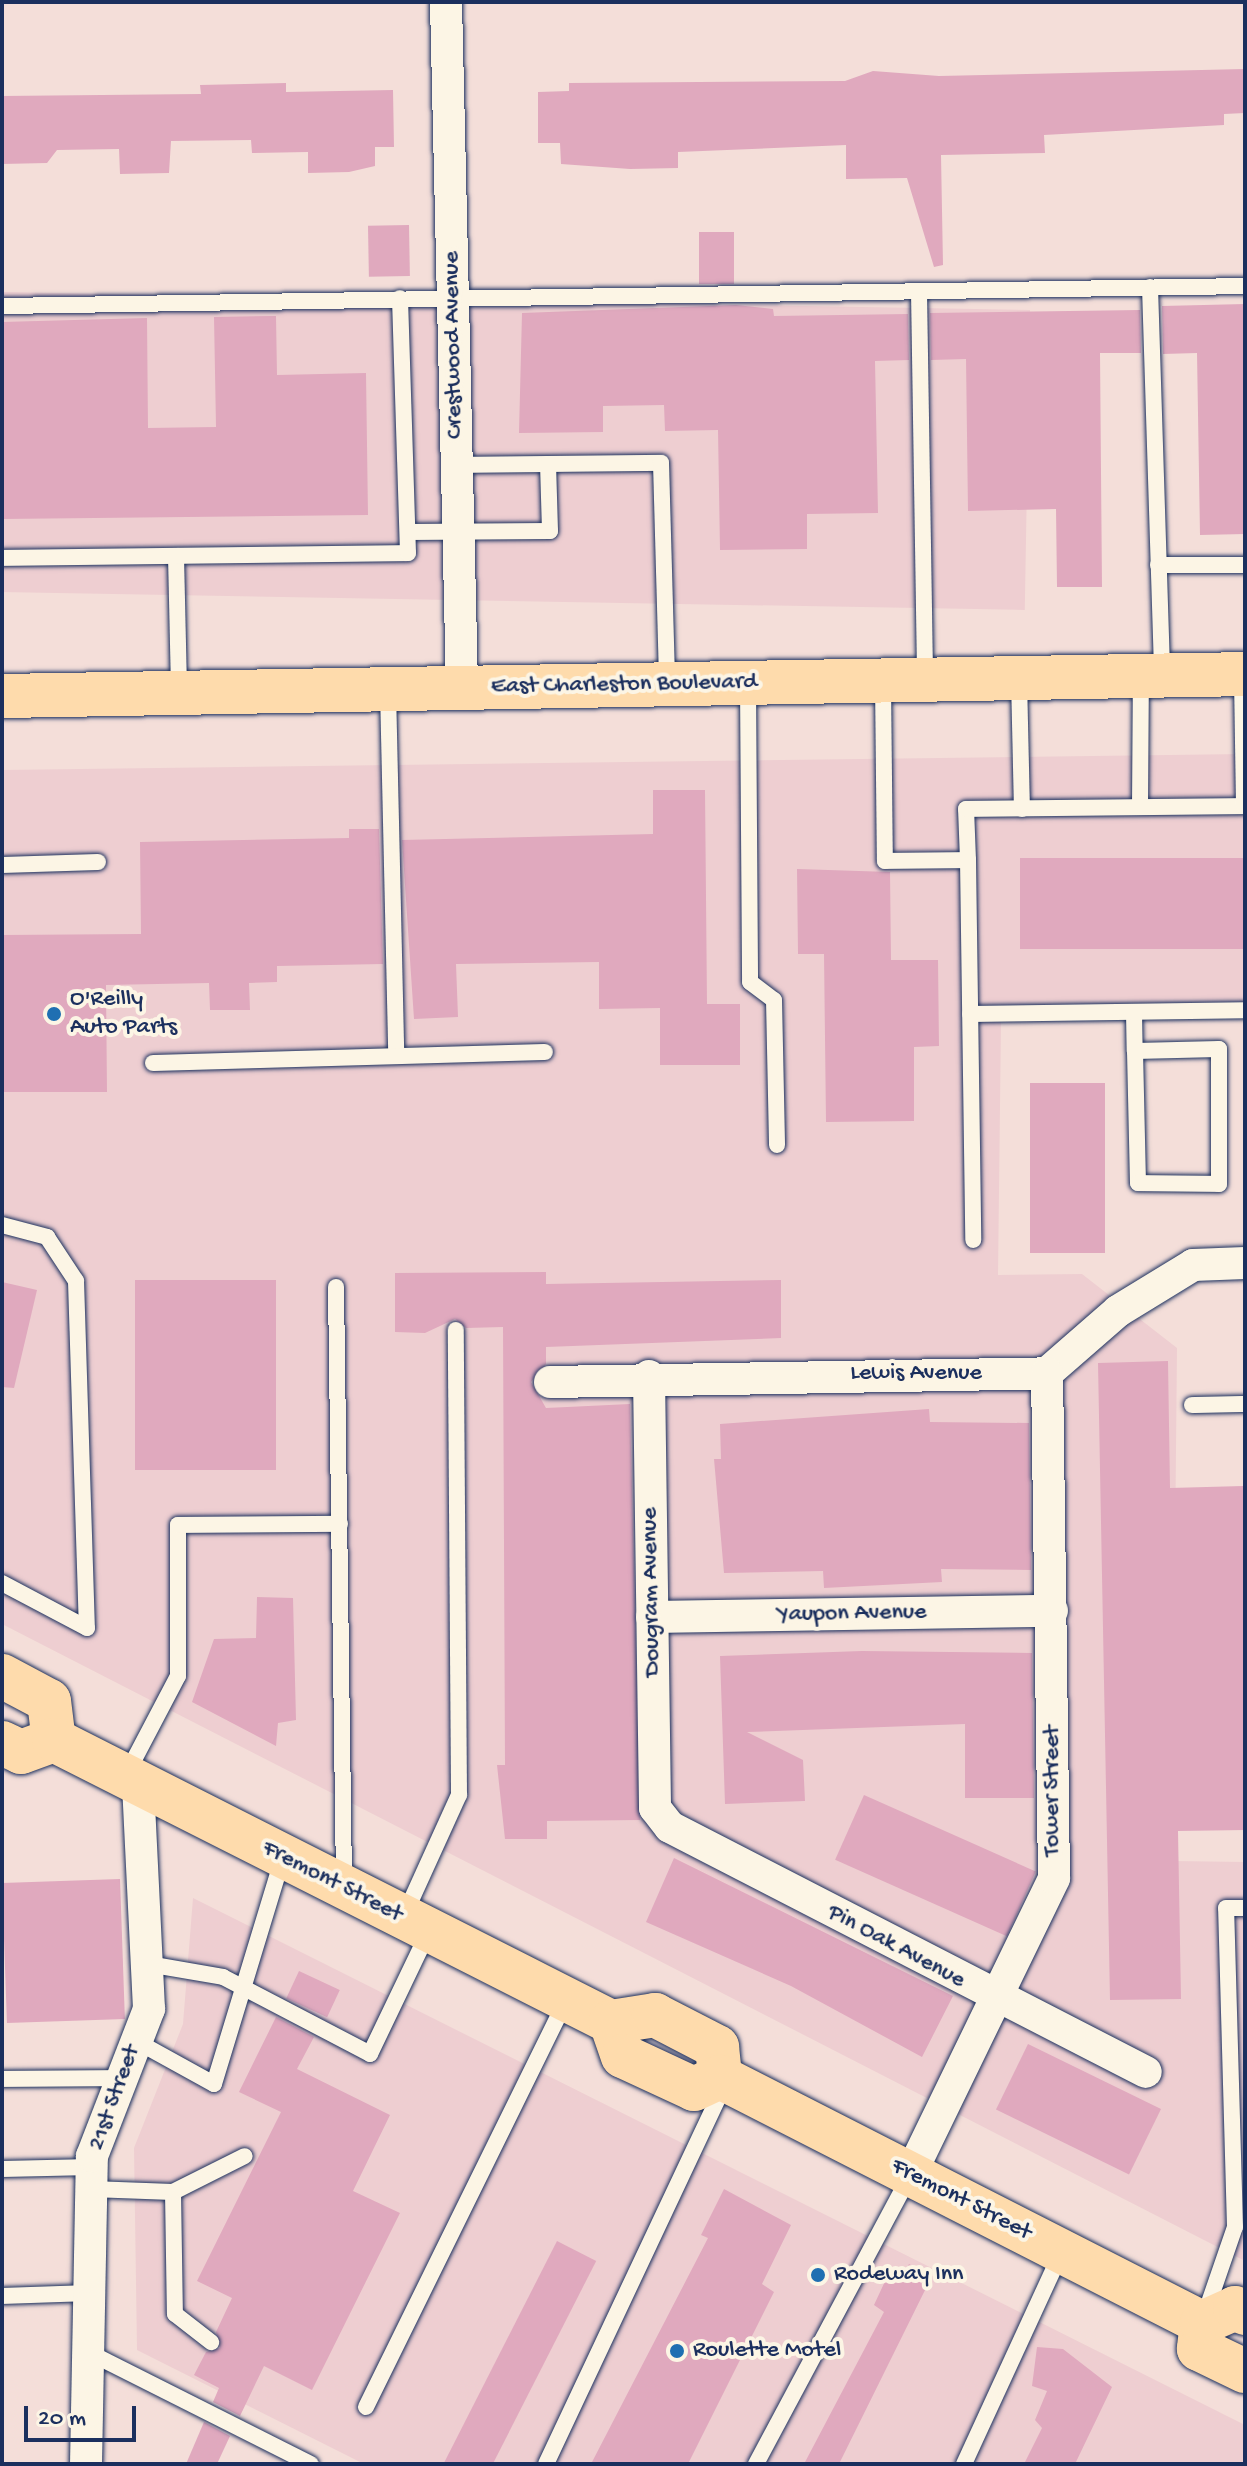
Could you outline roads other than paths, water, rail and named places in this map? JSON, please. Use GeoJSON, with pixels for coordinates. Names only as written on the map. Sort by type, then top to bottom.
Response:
{"type":"FeatureCollection","features":[{"type":"Feature","properties":{"kind":"main road","name":"East Charleston Boulevard"},"geometry":{"type":"LineString","coordinates":[[2,696],[1243,674]]}},
{"type":"Feature","properties":{"kind":"main road"},"geometry":{"type":"LineString","coordinates":[[2,1676],[49,1701],[54,1740],[21,1752],[2,1743]]}},
{"type":"Feature","properties":{"kind":"main road","name":"Fremont Street"},"geometry":{"type":"LineString","coordinates":[[54,1740],[611,2022],[655,2015],[717,2047],[723,2079],[1202,2323]]}},
{"type":"Feature","properties":{"kind":"main road"},"geometry":{"type":"LineString","coordinates":[[1245,2313],[1235,2308],[1202,2323],[1199,2349],[1245,2371]]}},
{"type":"Feature","properties":{"kind":"street","name":"Crestwood Avenue"},"geometry":{"type":"LineString","coordinates":[[446,2],[462,688]]}},
{"type":"Feature","properties":{"kind":"street"},"geometry":{"type":"LineString","coordinates":[[1047,1373],[1118,1311],[1193,1265],[1245,1263]]}},
{"type":"Feature","properties":{"kind":"street","name":"Lewis Avenue"},"geometry":{"type":"LineString","coordinates":[[550,1382],[649,1376],[1047,1373]]}},
{"type":"Feature","properties":{"kind":"street","name":"Tower Street"},"geometry":{"type":"LineString","coordinates":[[910,2175],[974,2034],[998,2001],[1054,1878],[1047,1373]]}},
{"type":"Feature","properties":{"kind":"street","name":"Dougram Avenue"},"geometry":{"type":"LineString","coordinates":[[649,1376],[655,1808]]}},
{"type":"Feature","properties":{"kind":"street","name":"Yaupon Avenue"},"geometry":{"type":"LineString","coordinates":[[652,1617],[1052,1611]]}},
{"type":"Feature","properties":{"kind":"street","name":"21st Street"},"geometry":{"type":"LineString","coordinates":[[86,2464],[91,2178],[122,2078],[149,2009],[132,1780]]}},
{"type":"Feature","properties":{"kind":"street","name":"Pin Oak Avenue"},"geometry":{"type":"LineString","coordinates":[[655,1808],[670,1827],[998,2001],[1146,2072]]}},
{"type":"Feature","properties":{"kind":"lane"},"geometry":{"type":"LineString","coordinates":[[2,306],[1245,286]]}},
{"type":"Feature","properties":{"kind":"lane"},"geometry":{"type":"LineString","coordinates":[[1140,807],[1158,565],[1150,287]]}},
{"type":"Feature","properties":{"kind":"lane"},"geometry":{"type":"LineString","coordinates":[[919,291],[904,680],[885,861],[968,860]]}},
{"type":"Feature","properties":{"kind":"lane"},"geometry":{"type":"LineString","coordinates":[[2,558],[408,553],[400,298]]}},
{"type":"Feature","properties":{"kind":"lane"},"geometry":{"type":"LineString","coordinates":[[457,465],[661,463],[667,684]]}},
{"type":"Feature","properties":{"kind":"lane"},"geometry":{"type":"LineString","coordinates":[[408,532],[550,531],[548,464]]}},
{"type":"Feature","properties":{"kind":"lane"},"geometry":{"type":"LineString","coordinates":[[176,556],[179,693]]}},
{"type":"Feature","properties":{"kind":"lane"},"geometry":{"type":"LineString","coordinates":[[1158,565],[1245,565]]}},
{"type":"Feature","properties":{"kind":"lane"},"geometry":{"type":"LineString","coordinates":[[973,1240],[966,809],[1244,806],[1243,674]]}},
{"type":"Feature","properties":{"kind":"lane"},"geometry":{"type":"LineString","coordinates":[[1019,678],[1022,809]]}},
{"type":"Feature","properties":{"kind":"lane"},"geometry":{"type":"LineString","coordinates":[[748,683],[750,982],[774,1000],[777,1145]]}},
{"type":"Feature","properties":{"kind":"lane"},"geometry":{"type":"LineString","coordinates":[[388,689],[396,1056]]}},
{"type":"Feature","properties":{"kind":"lane"},"geometry":{"type":"LineString","coordinates":[[2,865],[98,862]]}},
{"type":"Feature","properties":{"kind":"lane"},"geometry":{"type":"LineString","coordinates":[[970,1014],[1245,1010]]}},
{"type":"Feature","properties":{"kind":"lane"},"geometry":{"type":"LineString","coordinates":[[1134,1012],[1138,1183],[1219,1184],[1219,1049],[1135,1051]]}},
{"type":"Feature","properties":{"kind":"lane"},"geometry":{"type":"LineString","coordinates":[[153,1063],[545,1052]]}},
{"type":"Feature","properties":{"kind":"lane"},"geometry":{"type":"LineString","coordinates":[[2,1225],[47,1237],[76,1281],[87,1628],[2,1583]]}},
{"type":"Feature","properties":{"kind":"lane"},"geometry":{"type":"LineString","coordinates":[[336,1287],[344,1888]]}},
{"type":"Feature","properties":{"kind":"lane"},"geometry":{"type":"LineString","coordinates":[[148,1964],[248,1989],[370,2054],[459,1795],[456,1330]]}},
{"type":"Feature","properties":{"kind":"lane"},"geometry":{"type":"LineString","coordinates":[[1192,1405],[1245,1404]]}},
{"type":"Feature","properties":{"kind":"lane"},"geometry":{"type":"LineString","coordinates":[[132,1780],[178,1676],[178,1525],[340,1524]]}},
{"type":"Feature","properties":{"kind":"lane"},"geometry":{"type":"LineString","coordinates":[[136,2041],[214,2084],[248,1989],[283,1856]]}},
{"type":"Feature","properties":{"kind":"lane"},"geometry":{"type":"LineString","coordinates":[[1202,2323],[1235,2227],[1238,2079],[1226,1908],[1245,1908]]}},
{"type":"Feature","properties":{"kind":"lane"},"geometry":{"type":"LineString","coordinates":[[366,2407],[566,2000]]}},
{"type":"Feature","properties":{"kind":"lane"},"geometry":{"type":"LineString","coordinates":[[2,2079],[122,2078]]}},
{"type":"Feature","properties":{"kind":"lane"},"geometry":{"type":"LineString","coordinates":[[546,2464],[723,2079]]}},
{"type":"Feature","properties":{"kind":"lane"},"geometry":{"type":"LineString","coordinates":[[2,2169],[91,2178],[173,2192],[245,2156]]}},
{"type":"Feature","properties":{"kind":"lane"},"geometry":{"type":"LineString","coordinates":[[756,2464],[910,2175]]}},
{"type":"Feature","properties":{"kind":"lane"},"geometry":{"type":"LineString","coordinates":[[173,2192],[175,2314],[211,2342]]}},
{"type":"Feature","properties":{"kind":"lane"},"geometry":{"type":"LineString","coordinates":[[964,2464],[1062,2251]]}},
{"type":"Feature","properties":{"kind":"lane"},"geometry":{"type":"LineString","coordinates":[[2,2296],[89,2293]]}},
{"type":"Feature","properties":{"kind":"lane"},"geometry":{"type":"LineString","coordinates":[[90,2353],[311,2464]]}},
{"type":"Feature","properties":{"kind":"place","name":"O'Reilly Auto Parts"},"geometry":{"type":"Point","coordinates":[54,1014]}},
{"type":"Feature","properties":{"kind":"place","name":"Rodeway Inn"},"geometry":{"type":"Point","coordinates":[818,2275]}},
{"type":"Feature","properties":{"kind":"place","name":"Roulette Motel"},"geometry":{"type":"Point","coordinates":[677,2351]}}]}
